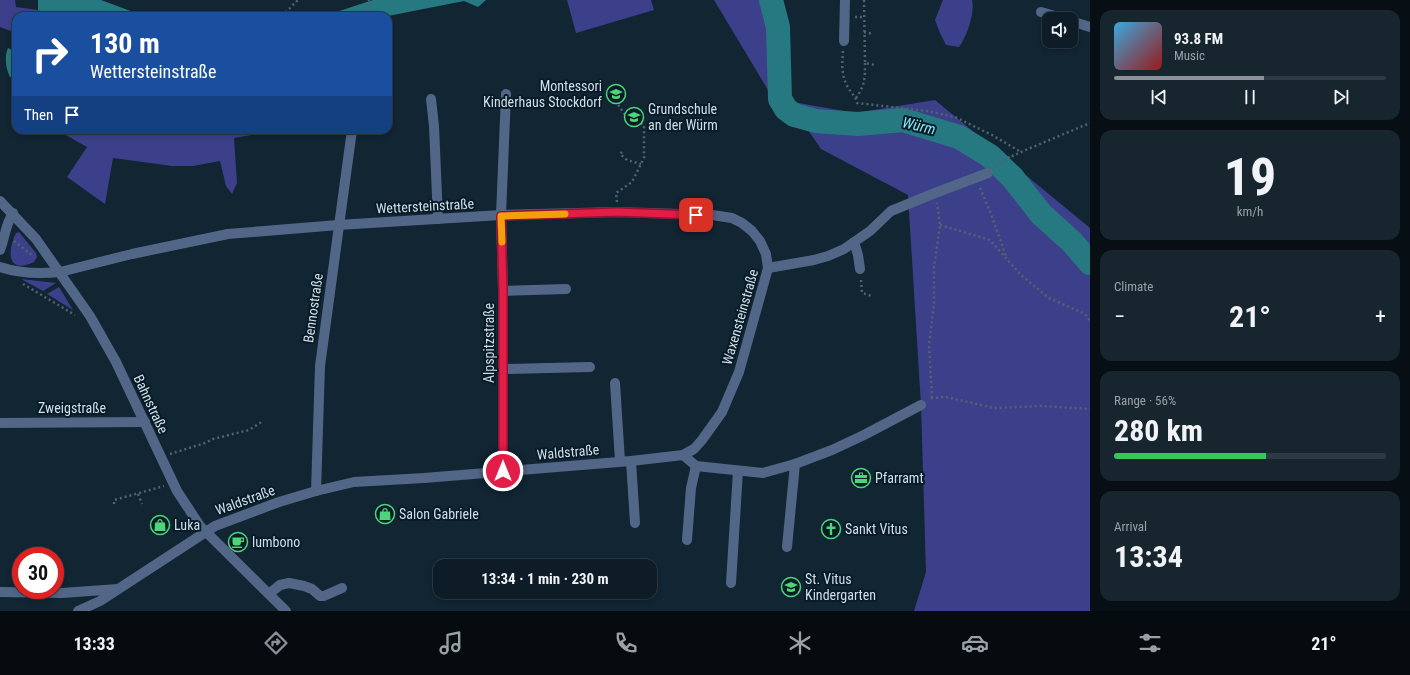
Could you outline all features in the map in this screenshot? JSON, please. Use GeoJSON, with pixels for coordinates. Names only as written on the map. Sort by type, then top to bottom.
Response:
{"type":"FeatureCollection","features":[{"type":"Feature","properties":{"kind":"street"},"geometry":{"type":"LineString","coordinates":[[844,41],[845,0]]}},
{"type":"Feature","properties":{"kind":"street"},"geometry":{"type":"LineString","coordinates":[[1078,23],[1090,27]]}},
{"type":"Feature","properties":{"kind":"street","name":"Alpspitzstraße"},"geometry":{"type":"LineString","coordinates":[[503,471],[503,291],[501,216],[506,94]]}},
{"type":"Feature","properties":{"kind":"street"},"geometry":{"type":"LineString","coordinates":[[431,99],[434,126],[438,219]]}},
{"type":"Feature","properties":{"kind":"street","name":"Bennostraße"},"geometry":{"type":"LineString","coordinates":[[316,491],[320,366],[351,134]]}},
{"type":"Feature","properties":{"kind":"street","name":"Waxensteinstraße"},"geometry":{"type":"LineString","coordinates":[[683,455],[694,449],[722,412],[739,372],[768,268],[828,256],[844,249],[870,231],[891,211],[990,172]]}},
{"type":"Feature","properties":{"kind":"street","name":"Bahnstraße"},"geometry":{"type":"LineString","coordinates":[[0,201],[36,239],[90,316],[116,362],[145,422],[160,458],[194,518],[206,532],[270,593],[286,611]]}},
{"type":"Feature","properties":{"kind":"street","name":"Wettersteinstraße"},"geometry":{"type":"LineString","coordinates":[[0,267],[11,271],[60,272],[132,254],[228,234],[438,219],[617,212],[732,218],[742,223],[752,231],[760,241],[766,254],[768,268]]}},
{"type":"Feature","properties":{"kind":"street"},"geometry":{"type":"LineString","coordinates":[[0,250],[4,242],[8,220],[12,213]]}},
{"type":"Feature","properties":{"kind":"street"},"geometry":{"type":"LineString","coordinates":[[854,242],[860,269]]}},
{"type":"Feature","properties":{"kind":"street"},"geometry":{"type":"LineString","coordinates":[[503,291],[566,289]]}},
{"type":"Feature","properties":{"kind":"street"},"geometry":{"type":"LineString","coordinates":[[503,369],[590,367]]}},
{"type":"Feature","properties":{"kind":"street"},"geometry":{"type":"LineString","coordinates":[[615,383],[620,461]]}},
{"type":"Feature","properties":{"kind":"street"},"geometry":{"type":"LineString","coordinates":[[683,455],[696,466],[763,473],[795,464],[832,450],[921,405]]}},
{"type":"Feature","properties":{"kind":"street","name":"Zweigstraße"},"geometry":{"type":"LineString","coordinates":[[0,423],[145,422]]}},
{"type":"Feature","properties":{"kind":"street","name":"Waldstraße"},"geometry":{"type":"LineString","coordinates":[[78,611],[100,601],[214,526],[230,519],[316,491],[354,482],[424,478],[631,461],[683,455]]}},
{"type":"Feature","properties":{"kind":"street"},"geometry":{"type":"LineString","coordinates":[[631,461],[635,522]]}},
{"type":"Feature","properties":{"kind":"street"},"geometry":{"type":"LineString","coordinates":[[788,547],[795,464]]}},
{"type":"Feature","properties":{"kind":"street"},"geometry":{"type":"LineString","coordinates":[[687,540],[691,488],[696,466]]}},
{"type":"Feature","properties":{"kind":"street"},"geometry":{"type":"LineString","coordinates":[[731,583],[738,471]]}},
{"type":"Feature","properties":{"kind":"street"},"geometry":{"type":"LineString","coordinates":[[270,593],[280,585],[289,583],[312,589],[320,596],[324,596],[342,588]]}},
{"type":"Feature","properties":{"kind":"street"},"geometry":{"type":"LineString","coordinates":[[0,592],[62,593],[118,589]]}},
{"type":"Feature","properties":{"kind":"path"},"geometry":{"type":"LineString","coordinates":[[286,12],[298,0]]}},
{"type":"Feature","properties":{"kind":"path"},"geometry":{"type":"LineString","coordinates":[[368,12],[369,0]]}},
{"type":"Feature","properties":{"kind":"path"},"geometry":{"type":"LineString","coordinates":[[856,98],[865,81],[864,0]]}},
{"type":"Feature","properties":{"kind":"path"},"geometry":{"type":"LineString","coordinates":[[858,17],[864,17]]}},
{"type":"Feature","properties":{"kind":"path"},"geometry":{"type":"LineString","coordinates":[[864,32],[873,34]]}},
{"type":"Feature","properties":{"kind":"path"},"geometry":{"type":"LineString","coordinates":[[844,41],[842,60],[843,78],[858,103],[927,111],[955,117],[992,135],[1021,152]]}},
{"type":"Feature","properties":{"kind":"path"},"geometry":{"type":"LineString","coordinates":[[865,64],[875,65]]}},
{"type":"Feature","properties":{"kind":"path"},"geometry":{"type":"LineString","coordinates":[[617,103],[625,115],[644,124],[644,158],[632,182],[616,193],[617,212]]}},
{"type":"Feature","properties":{"kind":"path"},"geometry":{"type":"LineString","coordinates":[[990,172],[1012,155],[1016,155],[1090,123]]}},
{"type":"Feature","properties":{"kind":"path"},"geometry":{"type":"LineString","coordinates":[[622,152],[620,154],[627,160],[640,164]]}},
{"type":"Feature","properties":{"kind":"path"},"geometry":{"type":"LineString","coordinates":[[976,178],[1007,258]]}},
{"type":"Feature","properties":{"kind":"path"},"geometry":{"type":"LineString","coordinates":[[932,398],[929,346],[934,304],[934,267],[940,225],[939,212]]}},
{"type":"Feature","properties":{"kind":"path"},"geometry":{"type":"LineString","coordinates":[[940,225],[990,240],[1021,275],[1049,298],[1085,314],[1090,322]]}},
{"type":"Feature","properties":{"kind":"path"},"geometry":{"type":"LineString","coordinates":[[860,269],[862,293],[872,296]]}},
{"type":"Feature","properties":{"kind":"path"},"geometry":{"type":"LineString","coordinates":[[11,271],[14,278],[77,316],[90,316]]}},
{"type":"Feature","properties":{"kind":"path"},"geometry":{"type":"LineString","coordinates":[[921,405],[932,398],[946,397],[994,408],[1041,406],[1090,409]]}},
{"type":"Feature","properties":{"kind":"path"},"geometry":{"type":"LineString","coordinates":[[160,458],[213,439],[249,430],[263,420]]}},
{"type":"Feature","properties":{"kind":"path"},"geometry":{"type":"LineString","coordinates":[[114,504],[114,500],[173,483]]}},
{"type":"Feature","properties":{"kind":"path"},"geometry":{"type":"LineString","coordinates":[[138,494],[142,504]]}},
{"type":"Feature","properties":{"kind":"shaded area"},"geometry":{"type":"Polygon","coordinates":[[[0,0],[15,0],[16,7],[38,10],[42,12],[12,12],[12,32],[0,27],[0,0]]]}},
{"type":"Feature","properties":{"kind":"shaded area"},"geometry":{"type":"Polygon","coordinates":[[[38,0],[101,0],[133,12],[42,12],[38,10],[38,0]]]}},
{"type":"Feature","properties":{"kind":"shaded area"},"geometry":{"type":"Polygon","coordinates":[[[373,0],[486,0],[478,7],[464,1],[392,15],[392,12],[336,12],[373,0]]]}},
{"type":"Feature","properties":{"kind":"shaded area"},"geometry":{"type":"Polygon","coordinates":[[[567,0],[651,0],[654,10],[576,33],[567,0]]]}},
{"type":"Feature","properties":{"kind":"shaded area"},"geometry":{"type":"Polygon","coordinates":[[[714,0],[779,0],[786,18],[787,84],[793,102],[855,113],[935,100],[1090,228],[1090,611],[914,611],[926,572],[921,405],[908,195],[821,149],[808,130],[786,123],[773,107],[768,90],[714,0]]]}},
{"type":"Feature","properties":{"kind":"shaded area"},"geometry":{"type":"Polygon","coordinates":[[[943,0],[972,0],[973,5],[970,24],[959,47],[946,45],[935,20],[943,0]]]}},
{"type":"Feature","properties":{"kind":"shaded area"},"geometry":{"type":"Polygon","coordinates":[[[8,48],[12,50],[12,77],[10,77],[7,71],[8,48]]]}},
{"type":"Feature","properties":{"kind":"shaded area"},"geometry":{"type":"Polygon","coordinates":[[[64,134],[258,134],[234,138],[237,183],[232,194],[226,186],[220,161],[193,166],[172,166],[113,158],[105,204],[67,177],[87,147],[64,134]]]}},
{"type":"Feature","properties":{"kind":"shaded area"},"geometry":{"type":"Polygon","coordinates":[[[19,232],[36,253],[37,257],[34,262],[25,265],[14,263],[11,254],[13,240],[16,233],[19,232]]]}},
{"type":"Feature","properties":{"kind":"shaded area"},"geometry":{"type":"Polygon","coordinates":[[[21,279],[56,283],[43,291],[21,279]]]}},
{"type":"Feature","properties":{"kind":"shaded area"},"geometry":{"type":"Polygon","coordinates":[[[59,287],[73,310],[47,294],[59,287]]]}},
{"type":"Feature","properties":{"kind":"waterway","name":"Würm"},"geometry":{"type":"LineString","coordinates":[[771,0],[778,27],[780,99],[786,109],[794,115],[816,121],[858,124],[903,120],[959,137],[990,156],[1012,177],[1041,214],[1072,242],[1090,263]]}},
{"type":"Feature","properties":{"kind":"slow traffic"},"geometry":{"type":"LineString","coordinates":[[502,242],[501,216],[565,214]]}},
{"type":"Feature","properties":{"kind":"place","name":"Montessori Kinderhaus Stockdorf"},"geometry":{"type":"Point","coordinates":[616,94]}},
{"type":"Feature","properties":{"kind":"place","name":"Grundschule an der Würm"},"geometry":{"type":"Point","coordinates":[634,117]}},
{"type":"Feature","properties":{"kind":"place","name":"Pfarramt"},"geometry":{"type":"Point","coordinates":[861,478]}},
{"type":"Feature","properties":{"kind":"place","name":"Salon Gabriele"},"geometry":{"type":"Point","coordinates":[385,514]}},
{"type":"Feature","properties":{"kind":"place","name":"Luka"},"geometry":{"type":"Point","coordinates":[160,525]}},
{"type":"Feature","properties":{"kind":"place","name":"Sankt Vitus"},"geometry":{"type":"Point","coordinates":[831,529]}},
{"type":"Feature","properties":{"kind":"place","name":"lumbono"},"geometry":{"type":"Point","coordinates":[238,542]}},
{"type":"Feature","properties":{"kind":"place","name":"St. Vitus Kindergarten"},"geometry":{"type":"Point","coordinates":[791,587]}},
{"type":"Feature","properties":{"kind":"route"},"geometry":{"type":"LineString","coordinates":[[503,471],[503,291],[501,216],[617,212],[696,215]]}}]}
